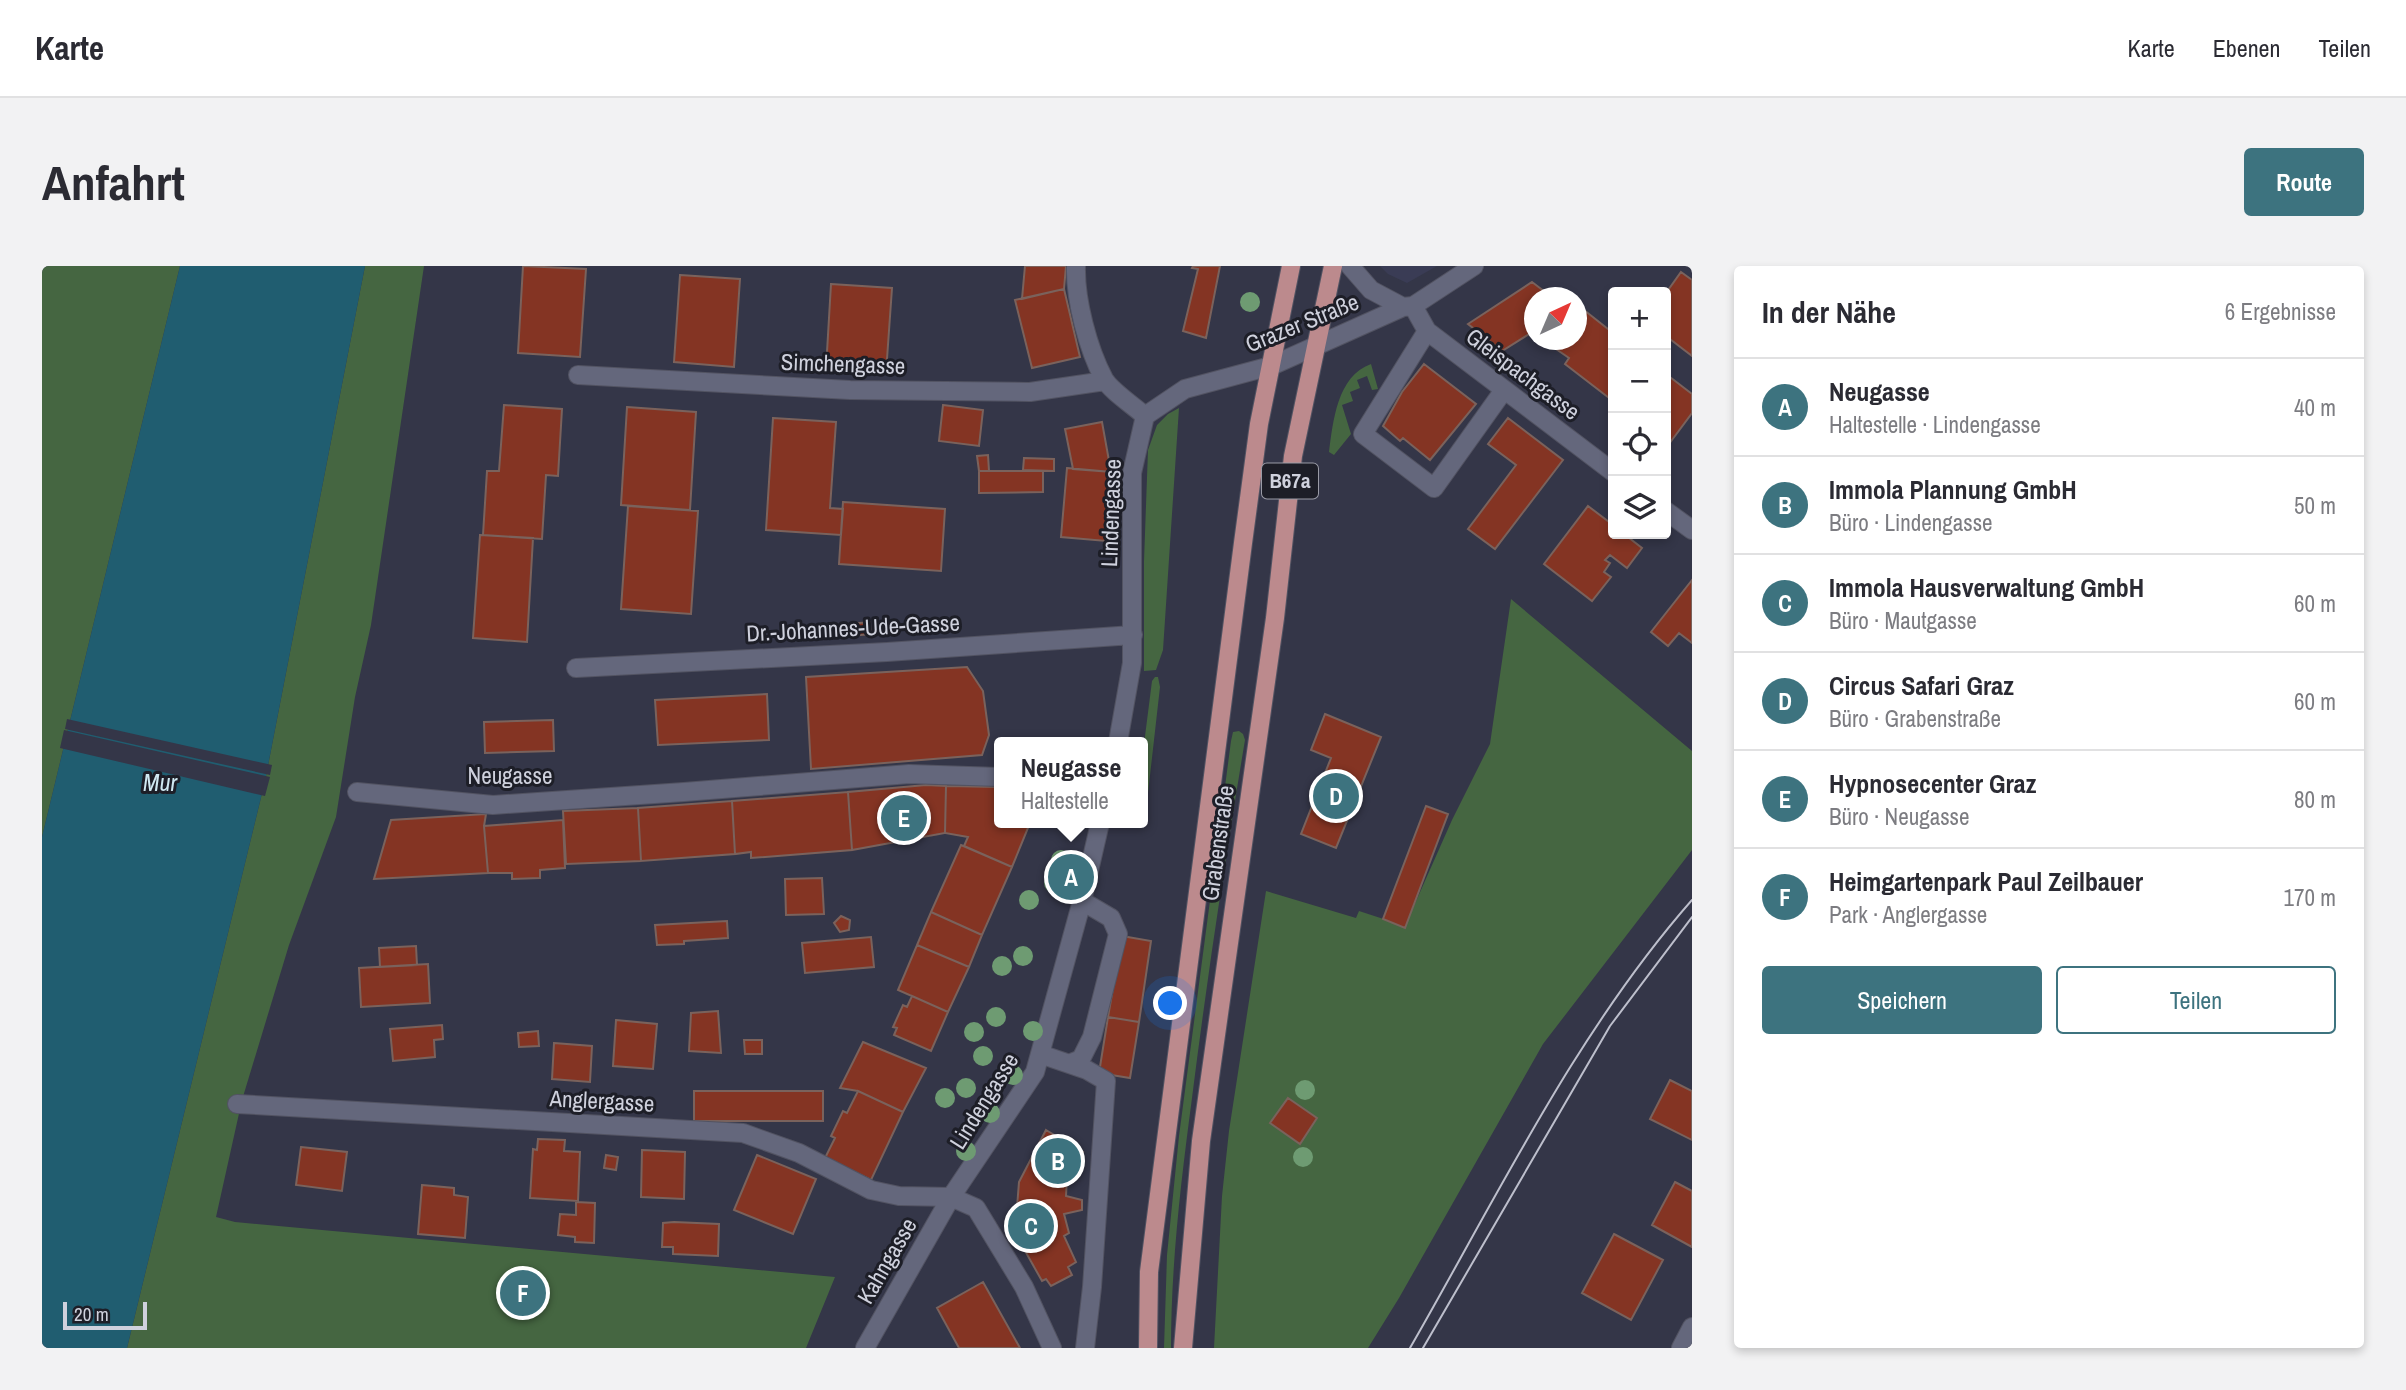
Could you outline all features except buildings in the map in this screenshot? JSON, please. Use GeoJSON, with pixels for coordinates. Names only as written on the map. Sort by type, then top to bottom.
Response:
{"type":"FeatureCollection","features":[{"type":"Feature","properties":{"kind":"main road","name":"B67a"},"geometry":{"type":"LineString","coordinates":[[1271,366],[1291,266]]}},
{"type":"Feature","properties":{"kind":"main road","name":"B67a"},"geometry":{"type":"LineString","coordinates":[[1315,346],[1333,266]]}},
{"type":"Feature","properties":{"kind":"main road","name":"Grabenstraße"},"geometry":{"type":"LineString","coordinates":[[1183,1348],[1200,1141],[1275,618],[1293,456],[1315,346]]}},
{"type":"Feature","properties":{"kind":"main road","name":"Grabenstraße"},"geometry":{"type":"LineString","coordinates":[[1148,1348],[1149,1272],[1259,424],[1271,366]]}},
{"type":"Feature","properties":{"kind":"street"},"geometry":{"type":"LineString","coordinates":[[1076,266],[1078,301],[1105,381],[1145,416]]}},
{"type":"Feature","properties":{"kind":"street"},"geometry":{"type":"LineString","coordinates":[[1350,266],[1371,290],[1408,307]]}},
{"type":"Feature","properties":{"kind":"street","name":"Grazer Straße"},"geometry":{"type":"LineString","coordinates":[[1145,416],[1185,389],[1271,366],[1408,307],[1474,266]]}},
{"type":"Feature","properties":{"kind":"street","name":"Gleispachgasse"},"geometry":{"type":"LineString","coordinates":[[1408,307],[1427,331],[1608,467]]}},
{"type":"Feature","properties":{"kind":"street"},"geometry":{"type":"LineString","coordinates":[[1427,331],[1363,434],[1434,488],[1504,390]]}},
{"type":"Feature","properties":{"kind":"street","name":"Simchengasse"},"geometry":{"type":"LineString","coordinates":[[578,375],[850,390],[1030,392],[1105,381]]}},
{"type":"Feature","properties":{"kind":"street","name":"Lindengasse"},"geometry":{"type":"LineString","coordinates":[[1119,737],[1132,663],[1132,473],[1145,416]]}},
{"type":"Feature","properties":{"kind":"street"},"geometry":{"type":"LineString","coordinates":[[1671,515],[1692,530]]}},
{"type":"Feature","properties":{"kind":"street","name":"Dr.-Johannes-Ude-Gasse"},"geometry":{"type":"LineString","coordinates":[[576,668],[887,652],[1133,635]]}},
{"type":"Feature","properties":{"kind":"street","name":"Neugasse"},"geometry":{"type":"LineString","coordinates":[[357,792],[493,805],[909,774],[994,777]]}},
{"type":"Feature","properties":{"kind":"street","name":"Lindengasse"},"geometry":{"type":"LineString","coordinates":[[951,1198],[1035,1072],[1082,901],[1099,828]]}},
{"type":"Feature","properties":{"kind":"street"},"geometry":{"type":"LineString","coordinates":[[1071,1063],[1081,1059],[1092,1037],[1118,934],[1111,918],[1082,901]]}},
{"type":"Feature","properties":{"kind":"street"},"geometry":{"type":"LineString","coordinates":[[1040,1054],[1071,1063],[1106,1081],[1085,1348]]}},
{"type":"Feature","properties":{"kind":"street","name":"Anglergasse"},"geometry":{"type":"LineString","coordinates":[[237,1104],[743,1133],[799,1153],[871,1190],[900,1196],[951,1198]]}},
{"type":"Feature","properties":{"kind":"street"},"geometry":{"type":"LineString","coordinates":[[951,1198],[976,1208],[1024,1287],[1052,1348]]}},
{"type":"Feature","properties":{"kind":"street","name":"Kahngasse"},"geometry":{"type":"LineString","coordinates":[[865,1348],[951,1198]]}},
{"type":"Feature","properties":{"kind":"street"},"geometry":{"type":"LineString","coordinates":[[1681,1348],[1692,1327]]}},
{"type":"Feature","properties":{"kind":"shaded area"},"geometry":{"type":"Polygon","coordinates":[[[1380,266],[1437,266],[1407,283],[1388,274],[1380,266]]]}},
{"type":"Feature","properties":{"kind":"green space"},"geometry":{"type":"Polygon","coordinates":[[[42,266],[180,266],[42,837],[42,266]]]}},
{"type":"Feature","properties":{"kind":"green space"},"geometry":{"type":"Polygon","coordinates":[[[365,266],[424,266],[371,625],[355,697],[336,817],[289,945],[242,1100],[216,1217],[235,1222],[835,1277],[806,1348],[127,1348],[265,781],[365,266]]]}},
{"type":"Feature","properties":{"kind":"green space"},"geometry":{"type":"Polygon","coordinates":[[[1371,364],[1378,389],[1372,390],[1367,376],[1357,380],[1360,388],[1350,392],[1353,401],[1342,405],[1351,434],[1334,455],[1329,452],[1339,401],[1351,379],[1371,364]]]}},
{"type":"Feature","properties":{"kind":"green space"},"geometry":{"type":"Polygon","coordinates":[[[1179,408],[1163,650],[1156,670],[1144,671],[1148,450],[1157,425],[1179,408]]]}},
{"type":"Feature","properties":{"kind":"green space"},"geometry":{"type":"Polygon","coordinates":[[[1511,599],[1692,751],[1692,850],[1543,1044],[1368,1348],[1214,1348],[1222,1196],[1229,1131],[1266,891],[1356,918],[1359,911],[1405,926],[1452,820],[1490,744],[1511,599]]]}},
{"type":"Feature","properties":{"kind":"green space"},"geometry":{"type":"Polygon","coordinates":[[[1158,677],[1160,687],[1148,793],[1148,737],[1145,737],[1152,681],[1158,677]]]}},
{"type":"Feature","properties":{"kind":"green space"},"geometry":{"type":"Polygon","coordinates":[[[1239,731],[1245,740],[1223,874],[1184,1160],[1175,1254],[1171,1348],[1164,1348],[1167,1255],[1179,1136],[1231,741],[1233,732],[1239,731]]]}},
{"type":"Feature","properties":{"kind":"water","name":"Mur"},"geometry":{"type":"Polygon","coordinates":[[[180,266],[365,266],[265,781],[127,1348],[42,1348],[42,837],[180,266]]]}},
{"type":"Feature","properties":{"kind":"pier"},"geometry":{"type":"Polygon","coordinates":[[[67,719],[272,765],[270,775],[65,729],[67,719]]]}},
{"type":"Feature","properties":{"kind":"pier"},"geometry":{"type":"Polygon","coordinates":[[[64,730],[270,777],[265,796],[60,748],[64,730]]]}},
{"type":"Feature","properties":{"kind":"tram line"},"geometry":{"type":"LineString","coordinates":[[1410,1348],[1575,1060],[1611,1004],[1692,900]]}},
{"type":"Feature","properties":{"kind":"tram line"},"geometry":{"type":"LineString","coordinates":[[1423,1348],[1610,1026],[1692,917]]}},
{"type":"Feature","properties":{"kind":"place","name":"Circus Safari Graz"},"geometry":{"type":"Point","coordinates":[1336,796]}},
{"type":"Feature","properties":{"kind":"place","name":"Hypnosecenter Graz"},"geometry":{"type":"Point","coordinates":[904,818]}},
{"type":"Feature","properties":{"kind":"place","name":"Neugasse"},"geometry":{"type":"Point","coordinates":[1071,877]}},
{"type":"Feature","properties":{"kind":"place","name":"Immola Plannung GmbH"},"geometry":{"type":"Point","coordinates":[1058,1161]}},
{"type":"Feature","properties":{"kind":"place","name":"Immola Hausverwaltung GmbH"},"geometry":{"type":"Point","coordinates":[1031,1226]}},
{"type":"Feature","properties":{"kind":"place","name":"Heimgartenpark Paul Zeilbauer"},"geometry":{"type":"Point","coordinates":[523,1293]}}]}
